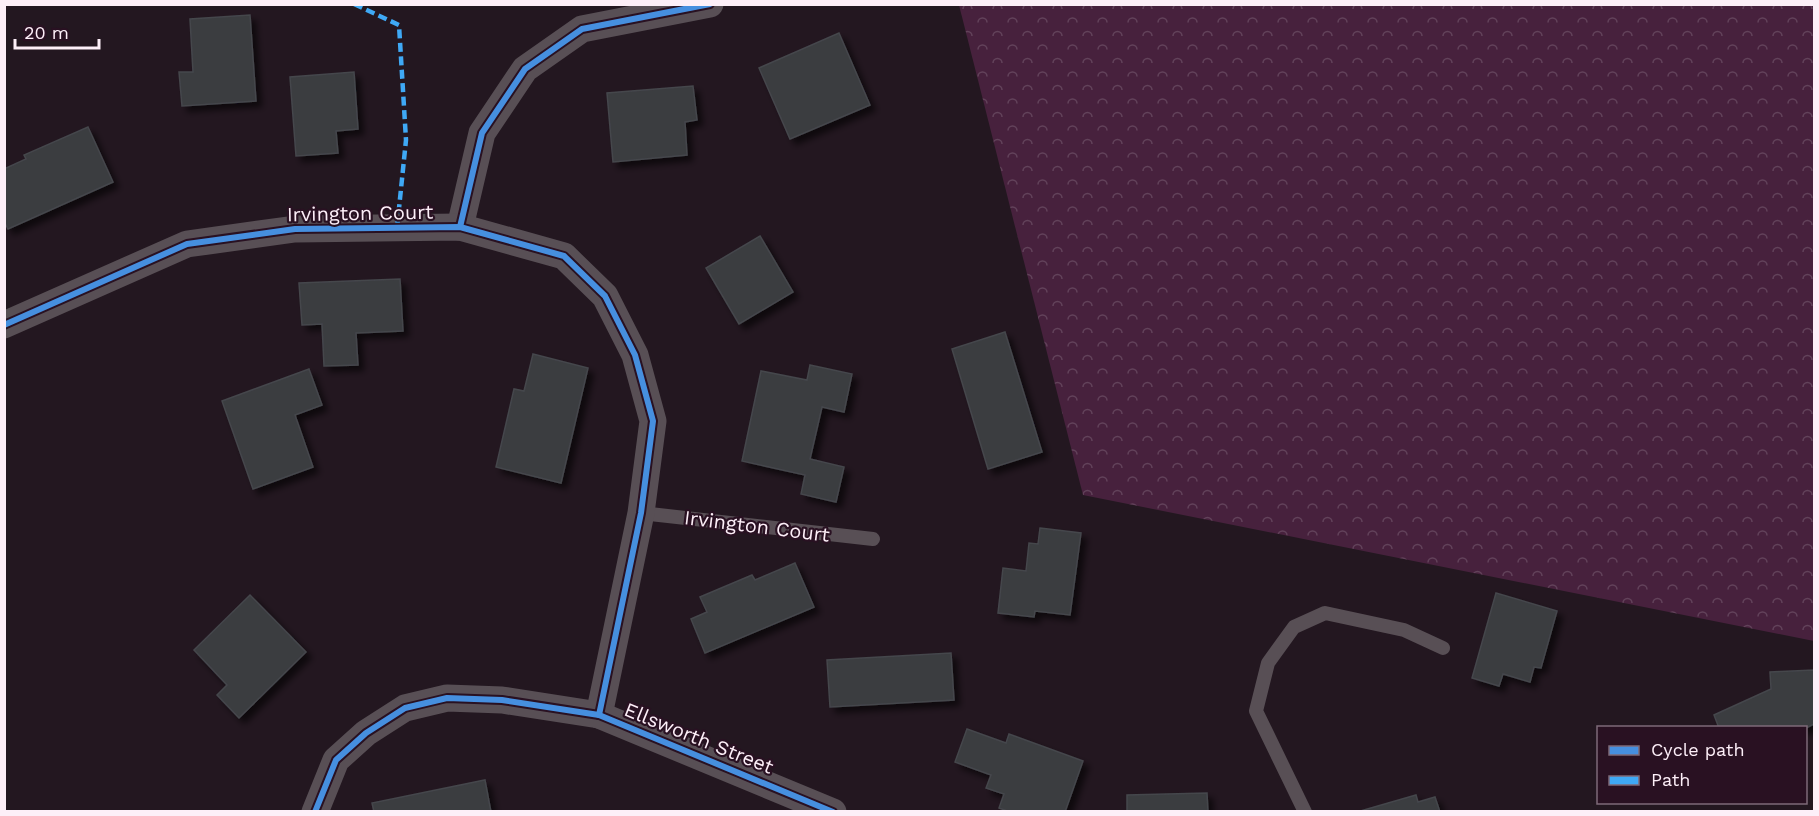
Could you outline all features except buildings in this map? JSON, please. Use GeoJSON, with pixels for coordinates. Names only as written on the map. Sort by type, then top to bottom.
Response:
{"type":"FeatureCollection","features":[{"type":"Feature","properties":{"kind":"street"},"geometry":{"type":"LineString","coordinates":[[460,227],[482,133],[525,69],[582,29],[710,4]]}},
{"type":"Feature","properties":{"kind":"street","name":"Irvington Court"},"geometry":{"type":"LineString","coordinates":[[4,325],[187,244],[295,229],[460,227],[564,256],[605,296],[635,355],[653,421],[641,513],[598,715]]}},
{"type":"Feature","properties":{"kind":"street","name":"Ellsworth Street"},"geometry":{"type":"LineString","coordinates":[[315,812],[336,760],[366,733],[405,708],[447,698],[502,700],[598,715],[833,812]]}},
{"type":"Feature","properties":{"kind":"lane","name":"Irvington Court"},"geometry":{"type":"LineString","coordinates":[[641,513],[873,539]]}},
{"type":"Feature","properties":{"kind":"lane"},"geometry":{"type":"LineString","coordinates":[[1305,812],[1256,711],[1268,663],[1294,627],[1325,613],[1404,630],[1443,648]]}},
{"type":"Feature","properties":{"kind":"green space"},"geometry":{"type":"Polygon","coordinates":[[[959,5],[1814,5],[1814,641],[1083,495],[959,5]]]}},
{"type":"Feature","properties":{"kind":"marked path"},"geometry":{"type":"LineString","coordinates":[[354,4],[399,25],[406,140],[397,228]]}},
{"type":"Feature","properties":{"kind":"cycle path"},"geometry":{"type":"LineString","coordinates":[[460,227],[482,133],[525,69],[582,29],[710,4]]}},
{"type":"Feature","properties":{"kind":"cycle path"},"geometry":{"type":"LineString","coordinates":[[4,325],[187,244],[295,229],[460,227],[564,256],[605,296],[635,355],[653,421],[641,513],[599,715]]}},
{"type":"Feature","properties":{"kind":"cycle path"},"geometry":{"type":"LineString","coordinates":[[315,812],[336,760],[366,733],[405,708],[447,698],[502,700],[599,715],[833,812]]}}]}
